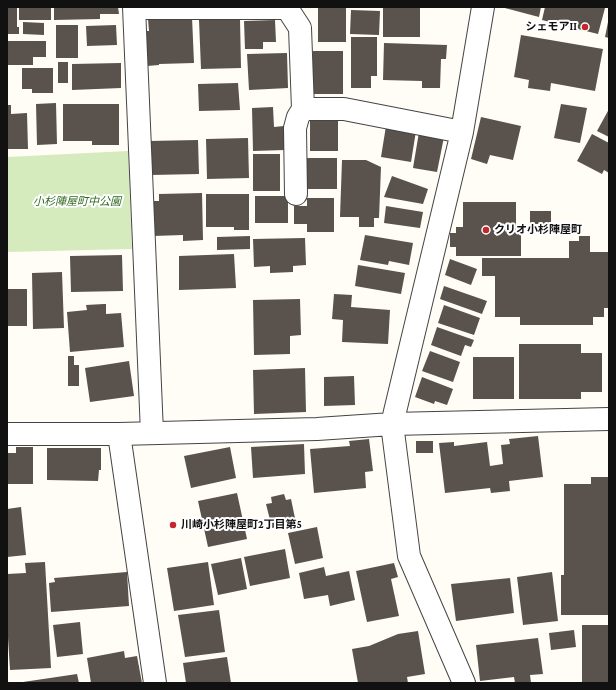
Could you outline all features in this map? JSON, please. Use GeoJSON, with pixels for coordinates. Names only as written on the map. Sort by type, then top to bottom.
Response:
{"type":"FeatureCollection","features":[{"type":"Feature","properties":{"kind":"street"},"geometry":{"type":"LineString","coordinates":[[464,683],[409,556],[392,424],[462,132],[483,7]]}},
{"type":"Feature","properties":{"kind":"street"},"geometry":{"type":"LineString","coordinates":[[152,433],[134,8],[287,8],[300,28],[303,109],[298,117],[295,128],[296,194]]}},
{"type":"Feature","properties":{"kind":"street"},"geometry":{"type":"LineString","coordinates":[[303,109],[344,109],[462,132]]}},
{"type":"Feature","properties":{"kind":"street"},"geometry":{"type":"LineString","coordinates":[[7,434],[119,434],[317,429],[392,424],[609,419]]}},
{"type":"Feature","properties":{"kind":"street"},"geometry":{"type":"LineString","coordinates":[[119,434],[155,683]]}},
{"type":"Feature","properties":{"kind":"green space","name":"小杉陣屋町中公園"},"geometry":{"type":"Polygon","coordinates":[[[128,151],[132,249],[7,252],[7,157],[128,151]]]}},
{"type":"Feature","properties":{"kind":"building"},"geometry":{"type":"Polygon","coordinates":[[[7,7],[17,7],[17,27],[19,27],[19,34],[7,34],[7,7]]]}},
{"type":"Feature","properties":{"kind":"building"},"geometry":{"type":"Polygon","coordinates":[[[19,7],[51,7],[51,20],[19,20],[19,7]]]}},
{"type":"Feature","properties":{"kind":"building"},"geometry":{"type":"Polygon","coordinates":[[[54,7],[118,7],[119,14],[100,14],[100,19],[54,20],[54,7]]]}},
{"type":"Feature","properties":{"kind":"building"},"geometry":{"type":"Polygon","coordinates":[[[318,7],[346,7],[346,42],[318,42],[318,7]]]}},
{"type":"Feature","properties":{"kind":"building"},"geometry":{"type":"Polygon","coordinates":[[[501,7],[541,7],[539,17],[501,7]]]}},
{"type":"Feature","properties":{"kind":"building","name":"シェモアII"},"geometry":{"type":"Polygon","coordinates":[[[545,7],[605,8],[598,34],[542,20],[545,7]]]}},
{"type":"Feature","properties":{"kind":"building"},"geometry":{"type":"Polygon","coordinates":[[[383,8],[420,8],[420,37],[383,37],[383,8]]]}},
{"type":"Feature","properties":{"kind":"building"},"geometry":{"type":"Polygon","coordinates":[[[351,10],[380,11],[379,35],[350,34],[351,10]]]}},
{"type":"Feature","properties":{"kind":"building"},"geometry":{"type":"Polygon","coordinates":[[[192,17],[194,63],[159,64],[147,66],[146,31],[149,31],[148,19],[192,17]]]}},
{"type":"Feature","properties":{"kind":"building"},"geometry":{"type":"Polygon","coordinates":[[[240,19],[241,68],[201,69],[199,20],[240,19]]]}},
{"type":"Feature","properties":{"kind":"building"},"geometry":{"type":"Polygon","coordinates":[[[275,20],[276,42],[263,42],[263,49],[245,49],[244,21],[275,20]]]}},
{"type":"Feature","properties":{"kind":"building"},"geometry":{"type":"Polygon","coordinates":[[[23,22],[44,23],[44,35],[23,34],[23,22]]]}},
{"type":"Feature","properties":{"kind":"building"},"geometry":{"type":"Polygon","coordinates":[[[609,22],[609,38],[605,37],[609,22]]]}},
{"type":"Feature","properties":{"kind":"building"},"geometry":{"type":"Polygon","coordinates":[[[56,25],[78,25],[78,58],[56,58],[56,25]]]}},
{"type":"Feature","properties":{"kind":"building"},"geometry":{"type":"Polygon","coordinates":[[[116,25],[117,45],[87,46],[86,26],[116,25]]]}},
{"type":"Feature","properties":{"kind":"building"},"geometry":{"type":"Polygon","coordinates":[[[521,35],[603,49],[595,91],[551,83],[550,91],[528,88],[529,80],[514,77],[521,35]]]}},
{"type":"Feature","properties":{"kind":"building"},"geometry":{"type":"Polygon","coordinates":[[[351,37],[377,37],[377,76],[371,76],[371,88],[351,88],[351,37]]]}},
{"type":"Feature","properties":{"kind":"building"},"geometry":{"type":"Polygon","coordinates":[[[7,41],[46,41],[46,57],[33,57],[33,65],[7,65],[7,41]]]}},
{"type":"Feature","properties":{"kind":"building"},"geometry":{"type":"Polygon","coordinates":[[[384,43],[447,45],[446,59],[441,59],[440,88],[422,88],[422,81],[383,80],[384,43]]]}},
{"type":"Feature","properties":{"kind":"building"},"geometry":{"type":"Polygon","coordinates":[[[313,51],[343,51],[343,94],[313,94],[313,51]]]}},
{"type":"Feature","properties":{"kind":"building"},"geometry":{"type":"Polygon","coordinates":[[[287,53],[288,88],[249,90],[247,54],[287,53]]]}},
{"type":"Feature","properties":{"kind":"building"},"geometry":{"type":"Polygon","coordinates":[[[58,62],[68,62],[68,83],[58,83],[58,62]]]}},
{"type":"Feature","properties":{"kind":"building"},"geometry":{"type":"Polygon","coordinates":[[[121,63],[121,88],[72,90],[72,64],[121,63]]]}},
{"type":"Feature","properties":{"kind":"building"},"geometry":{"type":"Polygon","coordinates":[[[22,68],[53,68],[53,93],[32,93],[32,89],[22,89],[22,68]]]}},
{"type":"Feature","properties":{"kind":"building"},"geometry":{"type":"Polygon","coordinates":[[[238,83],[240,110],[199,111],[198,84],[238,83]]]}},
{"type":"Feature","properties":{"kind":"building"},"geometry":{"type":"Polygon","coordinates":[[[56,103],[57,144],[37,145],[36,104],[56,103]]]}},
{"type":"Feature","properties":{"kind":"building"},"geometry":{"type":"Polygon","coordinates":[[[63,104],[119,104],[119,145],[92,145],[92,141],[63,141],[63,104]]]}},
{"type":"Feature","properties":{"kind":"building"},"geometry":{"type":"Polygon","coordinates":[[[561,104],[587,108],[580,143],[554,138],[561,104]]]}},
{"type":"Feature","properties":{"kind":"building"},"geometry":{"type":"Polygon","coordinates":[[[7,105],[11,105],[11,114],[27,113],[28,149],[7,149],[7,105]]]}},
{"type":"Feature","properties":{"kind":"building"},"geometry":{"type":"Polygon","coordinates":[[[273,107],[274,127],[284,126],[285,150],[253,151],[252,108],[273,107]]]}},
{"type":"Feature","properties":{"kind":"building"},"geometry":{"type":"Polygon","coordinates":[[[609,109],[609,137],[597,131],[609,109]]]}},
{"type":"Feature","properties":{"kind":"building"},"geometry":{"type":"Polygon","coordinates":[[[481,117],[521,126],[513,160],[490,155],[487,164],[471,159],[481,117]]]}},
{"type":"Feature","properties":{"kind":"building"},"geometry":{"type":"Polygon","coordinates":[[[310,119],[338,119],[338,151],[310,151],[310,119]]]}},
{"type":"Feature","properties":{"kind":"building"},"geometry":{"type":"Polygon","coordinates":[[[386,126],[416,131],[411,162],[381,157],[386,126]]]}},
{"type":"Feature","properties":{"kind":"building"},"geometry":{"type":"Polygon","coordinates":[[[419,132],[444,137],[437,172],[413,168],[419,132]]]}},
{"type":"Feature","properties":{"kind":"building"},"geometry":{"type":"Polygon","coordinates":[[[592,134],[609,143],[609,173],[604,170],[602,174],[577,161],[592,134]]]}},
{"type":"Feature","properties":{"kind":"building"},"geometry":{"type":"Polygon","coordinates":[[[248,138],[249,178],[207,179],[206,139],[248,138]]]}},
{"type":"Feature","properties":{"kind":"building"},"geometry":{"type":"Polygon","coordinates":[[[198,140],[199,174],[151,175],[149,141],[198,140]]]}},
{"type":"Feature","properties":{"kind":"building"},"geometry":{"type":"Polygon","coordinates":[[[253,154],[280,154],[280,191],[253,191],[253,154]]]}},
{"type":"Feature","properties":{"kind":"building"},"geometry":{"type":"Polygon","coordinates":[[[305,158],[337,158],[337,189],[305,189],[305,158]]]}},
{"type":"Feature","properties":{"kind":"building"},"geometry":{"type":"Polygon","coordinates":[[[342,160],[366,160],[381,167],[379,218],[374,218],[374,227],[359,227],[359,217],[340,217],[342,160]]]}},
{"type":"Feature","properties":{"kind":"building"},"geometry":{"type":"Polygon","coordinates":[[[392,176],[428,189],[423,204],[384,197],[392,176]]]}},
{"type":"Feature","properties":{"kind":"building"},"geometry":{"type":"Polygon","coordinates":[[[202,193],[203,240],[183,241],[183,235],[153,236],[152,201],[159,201],[159,194],[202,193]]]}},
{"type":"Feature","properties":{"kind":"building"},"geometry":{"type":"Polygon","coordinates":[[[206,194],[249,194],[249,230],[234,230],[234,227],[206,227],[206,194]]]}},
{"type":"Feature","properties":{"kind":"building"},"geometry":{"type":"Polygon","coordinates":[[[255,196],[288,196],[288,223],[255,223],[255,196]]]}},
{"type":"Feature","properties":{"kind":"building"},"geometry":{"type":"Polygon","coordinates":[[[307,198],[334,198],[334,232],[307,232],[307,224],[294,224],[294,206],[307,206],[307,198]]]}},
{"type":"Feature","properties":{"kind":"building","name":"クリオ小杉陣屋町"},"geometry":{"type":"Polygon","coordinates":[[[463,202],[516,202],[516,233],[521,233],[521,256],[456,256],[456,247],[450,247],[450,233],[456,233],[456,227],[463,227],[463,202]]]}},
{"type":"Feature","properties":{"kind":"building"},"geometry":{"type":"Polygon","coordinates":[[[386,206],[423,212],[420,228],[384,223],[386,206]]]}},
{"type":"Feature","properties":{"kind":"building"},"geometry":{"type":"Polygon","coordinates":[[[530,211],[551,211],[551,224],[530,224],[530,211]]]}},
{"type":"Feature","properties":{"kind":"building"},"geometry":{"type":"Polygon","coordinates":[[[365,235],[413,243],[409,265],[389,261],[388,265],[360,260],[365,235]]]}},
{"type":"Feature","properties":{"kind":"building"},"geometry":{"type":"Polygon","coordinates":[[[250,236],[250,249],[217,250],[217,237],[250,236]]]}},
{"type":"Feature","properties":{"kind":"building"},"geometry":{"type":"Polygon","coordinates":[[[579,236],[590,236],[590,252],[609,252],[609,308],[604,308],[604,317],[593,317],[593,325],[520,325],[520,317],[495,317],[495,276],[482,276],[482,258],[569,258],[569,241],[579,241],[579,236]]]}},
{"type":"Feature","properties":{"kind":"building"},"geometry":{"type":"Polygon","coordinates":[[[305,238],[306,265],[293,266],[293,272],[270,273],[270,266],[254,267],[253,239],[305,238]]]}},
{"type":"Feature","properties":{"kind":"building"},"geometry":{"type":"Polygon","coordinates":[[[234,254],[236,288],[179,290],[179,256],[234,254]]]}},
{"type":"Feature","properties":{"kind":"building"},"geometry":{"type":"Polygon","coordinates":[[[122,255],[123,291],[71,292],[70,256],[122,255]]]}},
{"type":"Feature","properties":{"kind":"building"},"geometry":{"type":"Polygon","coordinates":[[[450,259],[477,269],[471,285],[445,275],[450,259]]]}},
{"type":"Feature","properties":{"kind":"building"},"geometry":{"type":"Polygon","coordinates":[[[358,265],[405,273],[401,294],[355,286],[358,265]]]}},
{"type":"Feature","properties":{"kind":"building"},"geometry":{"type":"Polygon","coordinates":[[[62,272],[64,328],[33,329],[32,273],[62,272]]]}},
{"type":"Feature","properties":{"kind":"building"},"geometry":{"type":"Polygon","coordinates":[[[444,286],[487,301],[482,314],[440,299],[444,286]]]}},
{"type":"Feature","properties":{"kind":"building"},"geometry":{"type":"Polygon","coordinates":[[[7,289],[27,289],[27,326],[7,326],[7,289]]]}},
{"type":"Feature","properties":{"kind":"building"},"geometry":{"type":"Polygon","coordinates":[[[334,294],[352,295],[351,307],[390,310],[388,344],[342,342],[343,320],[332,319],[334,294]]]}},
{"type":"Feature","properties":{"kind":"building"},"geometry":{"type":"Polygon","coordinates":[[[300,299],[301,335],[290,336],[290,354],[254,355],[253,300],[300,299]]]}},
{"type":"Feature","properties":{"kind":"building"},"geometry":{"type":"Polygon","coordinates":[[[106,304],[106,314],[121,313],[124,347],[70,352],[67,312],[87,310],[86,305],[106,304]]]}},
{"type":"Feature","properties":{"kind":"building"},"geometry":{"type":"Polygon","coordinates":[[[444,305],[480,318],[474,335],[438,323],[444,305]]]}},
{"type":"Feature","properties":{"kind":"building"},"geometry":{"type":"Polygon","coordinates":[[[437,327],[474,340],[471,347],[465,345],[461,356],[431,345],[437,327]]]}},
{"type":"Feature","properties":{"kind":"building"},"geometry":{"type":"Polygon","coordinates":[[[519,344],[581,344],[581,353],[602,353],[602,392],[581,392],[581,399],[519,399],[519,344]]]}},
{"type":"Feature","properties":{"kind":"building"},"geometry":{"type":"Polygon","coordinates":[[[430,351],[460,362],[453,382],[422,371],[430,351]]]}},
{"type":"Feature","properties":{"kind":"building"},"geometry":{"type":"Polygon","coordinates":[[[68,356],[74,356],[74,365],[79,365],[79,386],[68,386],[68,356]]]}},
{"type":"Feature","properties":{"kind":"building"},"geometry":{"type":"Polygon","coordinates":[[[473,357],[514,357],[514,399],[473,399],[473,357]]]}},
{"type":"Feature","properties":{"kind":"building"},"geometry":{"type":"Polygon","coordinates":[[[129,361],[134,396],[90,402],[85,368],[129,361]]]}},
{"type":"Feature","properties":{"kind":"building"},"geometry":{"type":"Polygon","coordinates":[[[305,368],[306,412],[254,414],[253,370],[305,368]]]}},
{"type":"Feature","properties":{"kind":"building"},"geometry":{"type":"Polygon","coordinates":[[[354,376],[355,405],[324,406],[324,377],[354,376]]]}},
{"type":"Feature","properties":{"kind":"building"},"geometry":{"type":"Polygon","coordinates":[[[422,377],[453,389],[447,405],[435,401],[434,404],[415,397],[422,377]]]}},
{"type":"Feature","properties":{"kind":"building"},"geometry":{"type":"Polygon","coordinates":[[[538,436],[543,477],[509,481],[510,491],[491,493],[490,488],[445,493],[439,443],[454,442],[454,446],[487,442],[490,466],[503,464],[501,445],[510,444],[509,439],[538,436]]]}},
{"type":"Feature","properties":{"kind":"building"},"geometry":{"type":"Polygon","coordinates":[[[369,439],[373,471],[365,472],[366,488],[314,493],[310,449],[350,446],[349,441],[369,439]]]}},
{"type":"Feature","properties":{"kind":"building"},"geometry":{"type":"Polygon","coordinates":[[[416,441],[433,441],[433,453],[416,453],[416,441]]]}},
{"type":"Feature","properties":{"kind":"building"},"geometry":{"type":"Polygon","coordinates":[[[304,444],[305,474],[253,478],[251,447],[304,444]]]}},
{"type":"Feature","properties":{"kind":"building"},"geometry":{"type":"Polygon","coordinates":[[[16,447],[33,447],[33,484],[7,484],[7,453],[16,453],[16,447]]]}},
{"type":"Feature","properties":{"kind":"building"},"geometry":{"type":"Polygon","coordinates":[[[230,447],[236,478],[191,488],[184,456],[230,447]]]}},
{"type":"Feature","properties":{"kind":"building"},"geometry":{"type":"Polygon","coordinates":[[[47,448],[101,448],[101,470],[99,470],[98,481],[47,480],[47,448]]]}},
{"type":"Feature","properties":{"kind":"building"},"geometry":{"type":"Polygon","coordinates":[[[591,477],[609,477],[609,615],[561,615],[561,575],[564,575],[564,484],[591,484],[591,477]]]}},
{"type":"Feature","properties":{"kind":"building"},"geometry":{"type":"Polygon","coordinates":[[[237,493],[247,539],[208,547],[198,501],[237,493]]]}},
{"type":"Feature","properties":{"kind":"building"},"geometry":{"type":"Polygon","coordinates":[[[284,494],[286,500],[291,499],[296,523],[272,528],[266,504],[272,503],[271,497],[284,494]]]}},
{"type":"Feature","properties":{"kind":"building"},"geometry":{"type":"Polygon","coordinates":[[[21,507],[26,555],[7,557],[7,509],[21,507]]]}},
{"type":"Feature","properties":{"kind":"building"},"geometry":{"type":"Polygon","coordinates":[[[317,527],[323,558],[295,564],[288,533],[317,527]]]}},
{"type":"Feature","properties":{"kind":"building"},"geometry":{"type":"Polygon","coordinates":[[[285,549],[290,578],[250,586],[244,557],[285,549]]]}},
{"type":"Feature","properties":{"kind":"building"},"geometry":{"type":"Polygon","coordinates":[[[241,558],[247,589],[218,595],[211,564],[241,558]]]}},
{"type":"Feature","properties":{"kind":"building"},"geometry":{"type":"Polygon","coordinates":[[[45,562],[51,668],[10,670],[7,622],[7,574],[26,573],[25,563],[45,562]]]}},
{"type":"Feature","properties":{"kind":"building"},"geometry":{"type":"Polygon","coordinates":[[[208,562],[214,605],[174,611],[167,568],[208,562]]]}},
{"type":"Feature","properties":{"kind":"building"},"geometry":{"type":"Polygon","coordinates":[[[394,563],[398,577],[391,579],[399,616],[367,622],[356,571],[394,563]]]}},
{"type":"Feature","properties":{"kind":"building"},"geometry":{"type":"Polygon","coordinates":[[[324,567],[326,576],[349,571],[355,600],[330,606],[328,595],[304,599],[299,573],[324,567]]]}},
{"type":"Feature","properties":{"kind":"building"},"geometry":{"type":"Polygon","coordinates":[[[127,572],[129,606],[51,612],[49,583],[55,582],[54,578],[127,572]]]}},
{"type":"Feature","properties":{"kind":"building"},"geometry":{"type":"Polygon","coordinates":[[[552,572],[558,621],[523,625],[517,577],[552,572]]]}},
{"type":"Feature","properties":{"kind":"building"},"geometry":{"type":"Polygon","coordinates":[[[510,578],[514,613],[456,621],[451,584],[510,578]]]}},
{"type":"Feature","properties":{"kind":"building"},"geometry":{"type":"Polygon","coordinates":[[[219,610],[225,652],[185,657],[178,615],[219,610]]]}},
{"type":"Feature","properties":{"kind":"building"},"geometry":{"type":"Polygon","coordinates":[[[80,622],[83,654],[57,657],[53,625],[80,622]]]}},
{"type":"Feature","properties":{"kind":"building"},"geometry":{"type":"Polygon","coordinates":[[[582,625],[609,625],[609,683],[582,683],[582,625]]]}},
{"type":"Feature","properties":{"kind":"building"},"geometry":{"type":"Polygon","coordinates":[[[574,630],[576,647],[551,650],[549,633],[574,630]]]}},
{"type":"Feature","properties":{"kind":"building"},"geometry":{"type":"Polygon","coordinates":[[[418,631],[425,674],[407,677],[408,683],[358,683],[352,649],[369,646],[398,634],[418,631]]]}},
{"type":"Feature","properties":{"kind":"building"},"geometry":{"type":"Polygon","coordinates":[[[538,638],[543,674],[530,675],[531,683],[515,683],[514,677],[480,681],[476,645],[538,638]]]}},
{"type":"Feature","properties":{"kind":"building"},"geometry":{"type":"Polygon","coordinates":[[[124,651],[125,658],[137,656],[142,683],[91,683],[87,658],[124,651]]]}},
{"type":"Feature","properties":{"kind":"building"},"geometry":{"type":"Polygon","coordinates":[[[227,657],[231,683],[186,683],[183,663],[227,657]]]}},
{"type":"Feature","properties":{"kind":"building"},"geometry":{"type":"Polygon","coordinates":[[[77,674],[79,683],[23,683],[23,682],[77,674]]]}},
{"type":"Feature","properties":{"kind":"place","name":"シェモアII"},"geometry":{"type":"Point","coordinates":[585,27]}},
{"type":"Feature","properties":{"kind":"place","name":"クリオ小杉陣屋町"},"geometry":{"type":"Point","coordinates":[486,230]}},
{"type":"Feature","properties":{"kind":"place","name":"川崎小杉陣屋町2丁目第5"},"geometry":{"type":"Point","coordinates":[173,525]}}]}
